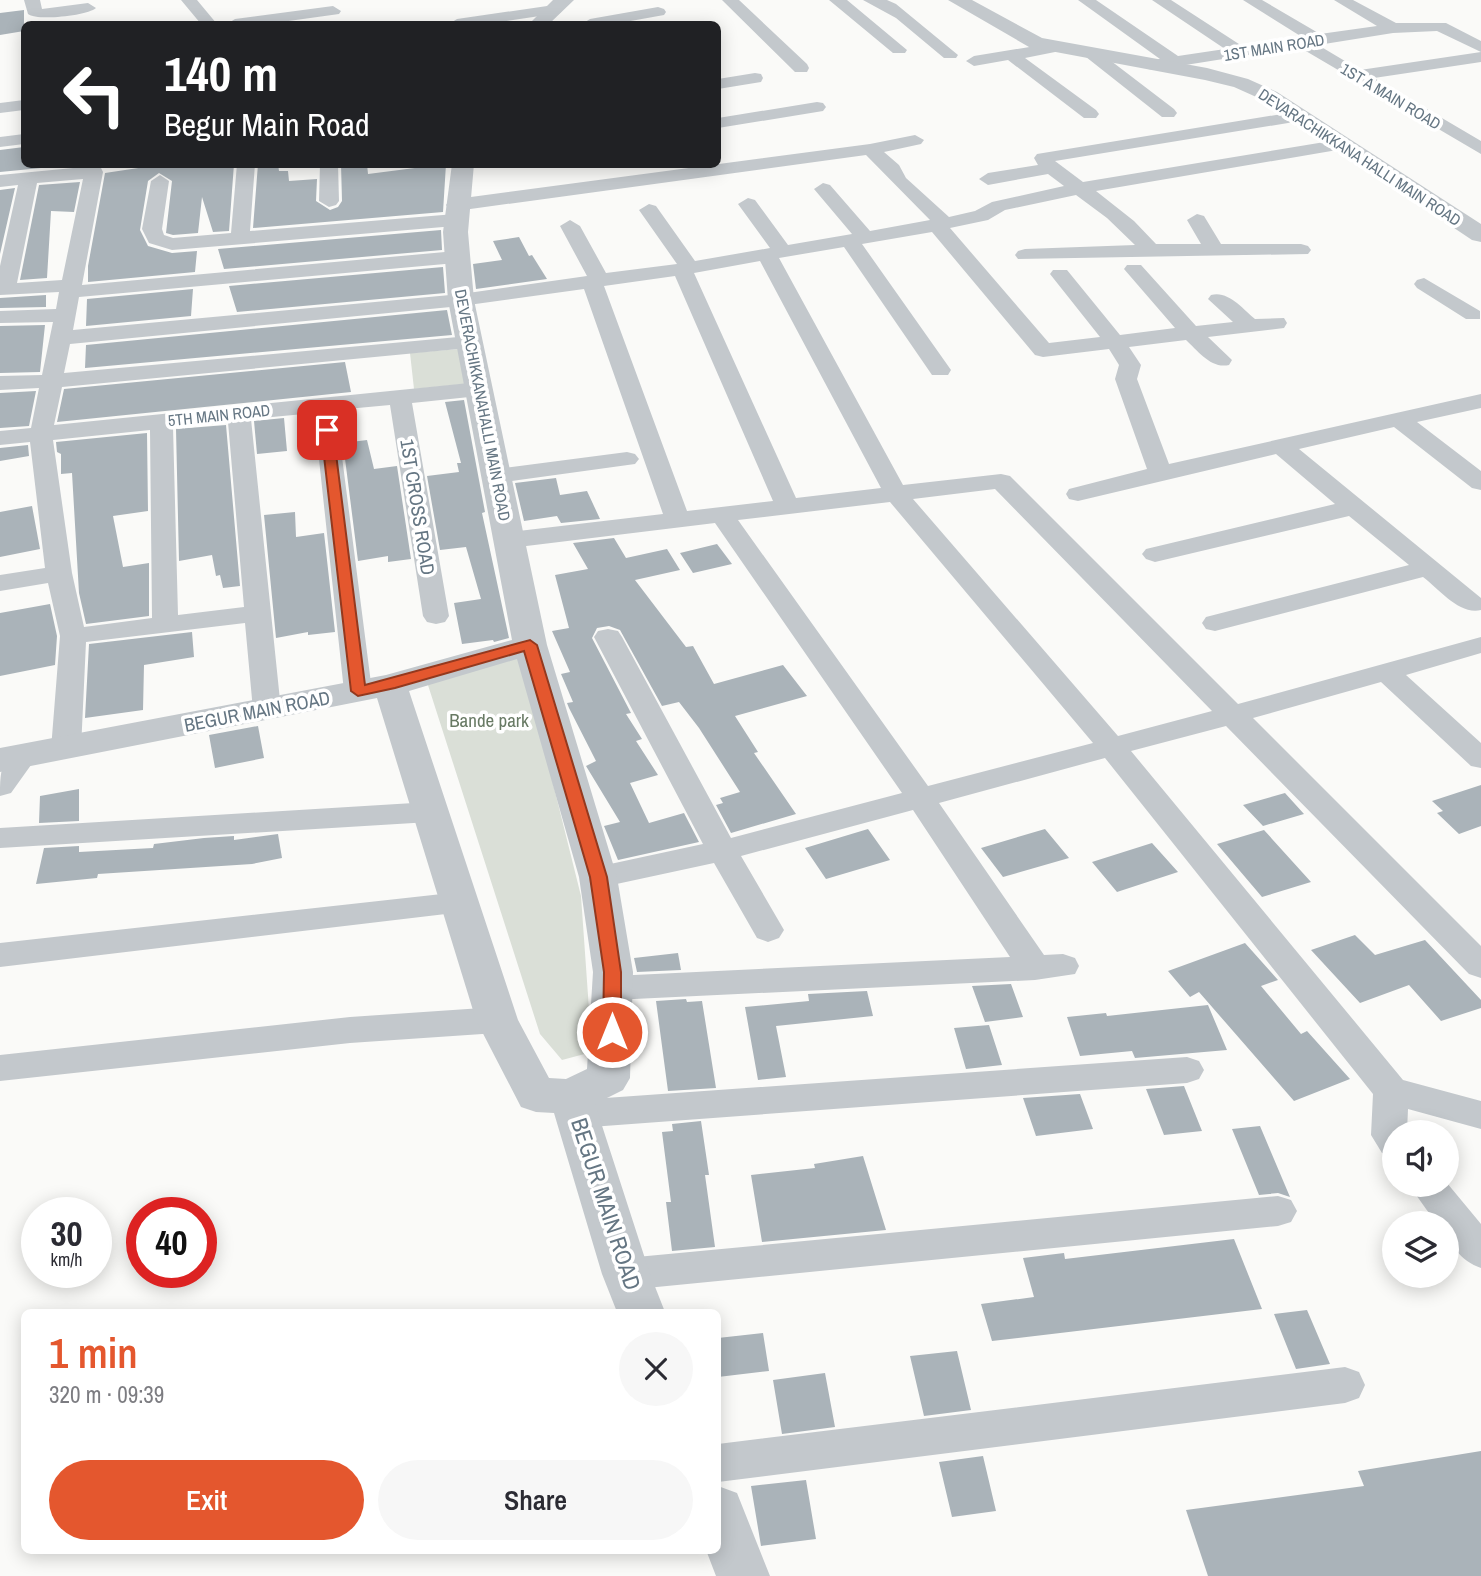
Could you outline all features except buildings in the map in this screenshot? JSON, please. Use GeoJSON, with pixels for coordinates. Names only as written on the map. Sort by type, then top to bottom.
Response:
{"type":"FeatureCollection","features":[{"type":"Feature","properties":{"kind":"street"},"geometry":{"type":"LineString","coordinates":[[32,0],[36,14],[88,8]]}},
{"type":"Feature","properties":{"kind":"street"},"geometry":{"type":"LineString","coordinates":[[730,0],[800,68]]}},
{"type":"Feature","properties":{"kind":"street"},"geometry":{"type":"LineString","coordinates":[[837,0],[900,50]]}},
{"type":"Feature","properties":{"kind":"street"},"geometry":{"type":"LineString","coordinates":[[871,0],[892,9],[950,55]]}},
{"type":"Feature","properties":{"kind":"street","name":"DEVARACHIKKANA HALLI MAIN ROAD"},"geometry":{"type":"LineString","coordinates":[[958,0],[1023,37],[1054,48],[1164,63],[1241,83],[1270,96],[1477,230]]}},
{"type":"Feature","properties":{"kind":"street"},"geometry":{"type":"LineString","coordinates":[[1086,0],[1164,63]]}},
{"type":"Feature","properties":{"kind":"street"},"geometry":{"type":"LineString","coordinates":[[1160,0],[1240,52]]}},
{"type":"Feature","properties":{"kind":"street","name":"1ST A MAIN ROAD"},"geometry":{"type":"LineString","coordinates":[[1251,0],[1357,75],[1481,149]]}},
{"type":"Feature","properties":{"kind":"street"},"geometry":{"type":"LineString","coordinates":[[1342,0],[1393,28]]}},
{"type":"Feature","properties":{"kind":"street"},"geometry":{"type":"LineString","coordinates":[[195,1],[207,21]]}},
{"type":"Feature","properties":{"kind":"street"},"geometry":{"type":"LineString","coordinates":[[473,21],[559,5]]}},
{"type":"Feature","properties":{"kind":"street"},"geometry":{"type":"LineString","coordinates":[[541,21],[559,5]]}},
{"type":"Feature","properties":{"kind":"street"},"geometry":{"type":"LineString","coordinates":[[256,21],[333,10]]}},
{"type":"Feature","properties":{"kind":"street"},"geometry":{"type":"LineString","coordinates":[[607,21],[658,12]]}},
{"type":"Feature","properties":{"kind":"street","name":"1ST MAIN ROAD"},"geometry":{"type":"LineString","coordinates":[[1164,63],[1393,28],[1440,26],[1481,47]]}},
{"type":"Feature","properties":{"kind":"street"},"geometry":{"type":"LineString","coordinates":[[974,61],[1054,48]]}},
{"type":"Feature","properties":{"kind":"street"},"geometry":{"type":"LineString","coordinates":[[1092,54],[1168,113]]}},
{"type":"Feature","properties":{"kind":"street"},"geometry":{"type":"LineString","coordinates":[[1011,55],[1090,114]]}},
{"type":"Feature","properties":{"kind":"street"},"geometry":{"type":"LineString","coordinates":[[1357,75],[1481,57]]}},
{"type":"Feature","properties":{"kind":"street"},"geometry":{"type":"LineString","coordinates":[[721,84],[755,78]]}},
{"type":"Feature","properties":{"kind":"street"},"geometry":{"type":"LineString","coordinates":[[0,108],[21,105]]}},
{"type":"Feature","properties":{"kind":"street"},"geometry":{"type":"LineString","coordinates":[[721,123],[817,107]]}},
{"type":"Feature","properties":{"kind":"street"},"geometry":{"type":"LineString","coordinates":[[1150,250],[1114,212],[1078,189],[1043,158],[1300,116]]}},
{"type":"Feature","properties":{"kind":"street"},"geometry":{"type":"LineString","coordinates":[[0,142],[21,139]]}},
{"type":"Feature","properties":{"kind":"street"},"geometry":{"type":"LineString","coordinates":[[160,181],[152,229],[156,239],[172,244],[456,212],[638,181],[870,149],[915,140]]}},
{"type":"Feature","properties":{"kind":"street"},"geometry":{"type":"LineString","coordinates":[[29,178],[5,290],[67,308],[461,300],[775,254],[981,216],[999,206],[1078,189],[1343,144]]}},
{"type":"Feature","properties":{"kind":"street"},"geometry":{"type":"LineString","coordinates":[[870,149],[892,169],[899,181],[941,224],[1043,349],[1276,323]]}},
{"type":"Feature","properties":{"kind":"street"},"geometry":{"type":"LineString","coordinates":[[988,179],[1051,167]]}},
{"type":"Feature","properties":{"kind":"street"},"geometry":{"type":"LineString","coordinates":[[240,238],[246,168]]}},
{"type":"Feature","properties":{"kind":"street"},"geometry":{"type":"LineString","coordinates":[[329,168],[329,201]]}},
{"type":"Feature","properties":{"kind":"street","name":"DEVERACHIKKANAHALLI MAIN ROAD"},"geometry":{"type":"LineString","coordinates":[[462,168],[456,212],[456,257],[461,300],[530,645]]}},
{"type":"Feature","properties":{"kind":"street"},"geometry":{"type":"LineString","coordinates":[[625,168],[638,181]]}},
{"type":"Feature","properties":{"kind":"street"},"geometry":{"type":"LineString","coordinates":[[0,181],[94,172],[41,433],[59,573],[73,636],[66,749]]}},
{"type":"Feature","properties":{"kind":"street"},"geometry":{"type":"LineString","coordinates":[[823,189],[940,370]]}},
{"type":"Feature","properties":{"kind":"street"},"geometry":{"type":"LineString","coordinates":[[748,204],[896,494],[1111,746],[1391,1091],[1481,1115]]}},
{"type":"Feature","properties":{"kind":"street"},"geometry":{"type":"LineString","coordinates":[[649,210],[686,268],[788,507]]}},
{"type":"Feature","properties":{"kind":"street"},"geometry":{"type":"LineString","coordinates":[[1197,220],[1215,250]]}},
{"type":"Feature","properties":{"kind":"street"},"geometry":{"type":"LineString","coordinates":[[570,226],[596,281],[678,520]]}},
{"type":"Feature","properties":{"kind":"street"},"geometry":{"type":"LineString","coordinates":[[1025,255],[1150,250],[1301,250]]}},
{"type":"Feature","properties":{"kind":"street"},"geometry":{"type":"LineString","coordinates":[[0,317],[456,257]]}},
{"type":"Feature","properties":{"kind":"street"},"geometry":{"type":"LineString","coordinates":[[1134,269],[1191,333],[1221,360]]}},
{"type":"Feature","properties":{"kind":"street"},"geometry":{"type":"LineString","coordinates":[[1060,274],[1115,342],[1130,365],[1126,379],[1160,473]]}},
{"type":"Feature","properties":{"kind":"street"},"geometry":{"type":"LineString","coordinates":[[1424,284],[1477,315]]}},
{"type":"Feature","properties":{"kind":"street"},"geometry":{"type":"LineString","coordinates":[[1218,299],[1251,326]]}},
{"type":"Feature","properties":{"kind":"street"},"geometry":{"type":"LineString","coordinates":[[1439,314],[1477,315]]}},
{"type":"Feature","properties":{"kind":"street"},"geometry":{"type":"LineString","coordinates":[[0,383],[51,381],[469,342]]}},
{"type":"Feature","properties":{"kind":"street","name":"5TH MAIN ROAD"},"geometry":{"type":"LineString","coordinates":[[0,438],[479,389]]}},
{"type":"Feature","properties":{"kind":"street","name":"1ST CROSS ROAD"},"geometry":{"type":"LineString","coordinates":[[400,397],[436,616]]}},
{"type":"Feature","properties":{"kind":"street"},"geometry":{"type":"LineString","coordinates":[[1078,494],[1481,401]]}},
{"type":"Feature","properties":{"kind":"street"},"geometry":{"type":"LineString","coordinates":[[0,1068],[349,1030],[497,1020],[430,812],[374,688],[324,404]]}},
{"type":"Feature","properties":{"kind":"street"},"geometry":{"type":"LineString","coordinates":[[240,412],[267,709]]}},
{"type":"Feature","properties":{"kind":"street"},"geometry":{"type":"LineString","coordinates":[[1399,420],[1481,483]]}},
{"type":"Feature","properties":{"kind":"street"},"geometry":{"type":"LineString","coordinates":[[161,422],[165,625]]}},
{"type":"Feature","properties":{"kind":"street"},"geometry":{"type":"LineString","coordinates":[[1281,446],[1472,604]]}},
{"type":"Feature","properties":{"kind":"street"},"geometry":{"type":"LineString","coordinates":[[497,476],[627,459]]}},
{"type":"Feature","properties":{"kind":"street"},"geometry":{"type":"LineString","coordinates":[[510,540],[1002,481],[1481,966]]}},
{"type":"Feature","properties":{"kind":"street"},"geometry":{"type":"LineString","coordinates":[[1155,554],[1354,507]]}},
{"type":"Feature","properties":{"kind":"street"},"geometry":{"type":"LineString","coordinates":[[612,988],[1049,967],[920,797],[722,515]]}},
{"type":"Feature","properties":{"kind":"street"},"geometry":{"type":"LineString","coordinates":[[1215,623],[1428,568]]}},
{"type":"Feature","properties":{"kind":"street"},"geometry":{"type":"LineString","coordinates":[[0,583],[59,573]]}},
{"type":"Feature","properties":{"kind":"street"},"geometry":{"type":"LineString","coordinates":[[73,636],[258,613]]}},
{"type":"Feature","properties":{"kind":"street"},"geometry":{"type":"LineString","coordinates":[[608,637],[722,851],[768,930]]}},
{"type":"Feature","properties":{"kind":"street","name":"BEGUR MAIN ROAD"},"geometry":{"type":"LineString","coordinates":[[7,768],[66,749],[374,688],[530,645],[598,877],[612,972],[608,1078],[574,1105]]}},
{"type":"Feature","properties":{"kind":"street"},"geometry":{"type":"LineString","coordinates":[[598,877],[722,851],[1232,715],[1481,645]]}},
{"type":"Feature","properties":{"kind":"street"},"geometry":{"type":"LineString","coordinates":[[1387,672],[1481,759]]}},
{"type":"Feature","properties":{"kind":"street"},"geometry":{"type":"LineString","coordinates":[[0,838],[430,812]]}},
{"type":"Feature","properties":{"kind":"street"},"geometry":{"type":"LineString","coordinates":[[0,955],[460,903]]}},
{"type":"Feature","properties":{"kind":"street","name":"BEGUR MAIN ROAD"},"geometry":{"type":"LineString","coordinates":[[497,1020],[536,1095],[574,1105]]}},
{"type":"Feature","properties":{"kind":"street"},"geometry":{"type":"LineString","coordinates":[[574,1105],[1187,1070]]}},
{"type":"Feature","properties":{"kind":"street"},"geometry":{"type":"LineString","coordinates":[[1390,1120],[1391,1091]]}},
{"type":"Feature","properties":{"kind":"street","name":"BEGUR MAIN ROAD"},"geometry":{"type":"LineString","coordinates":[[574,1105],[633,1293]]}},
{"type":"Feature","properties":{"kind":"street"},"geometry":{"type":"LineString","coordinates":[[1438,1197],[1476,1239]]}},
{"type":"Feature","properties":{"kind":"street"},"geometry":{"type":"LineString","coordinates":[[633,1293],[1278,1211]]}},
{"type":"Feature","properties":{"kind":"street"},"geometry":{"type":"LineString","coordinates":[[721,1463],[1345,1385]]}},
{"type":"Feature","properties":{"kind":"street"},"geometry":{"type":"LineString","coordinates":[[721,1519],[743,1576]]}},
{"type":"Feature","properties":{"kind":"green space"},"geometry":{"type":"Polygon","coordinates":[[[459,349],[465,384],[414,389],[410,353],[459,349]]]}},
{"type":"Feature","properties":{"kind":"green space","name":"Bande park"},"geometry":{"type":"Polygon","coordinates":[[[521,655],[581,896],[592,1052],[562,1060],[540,1034],[427,682],[521,655]]]}},
{"type":"Feature","properties":{"kind":"route"},"geometry":{"type":"LineString","coordinates":[[327,430],[358,691],[390,685],[530,645],[598,877],[612,972],[612,1032]]}}]}
